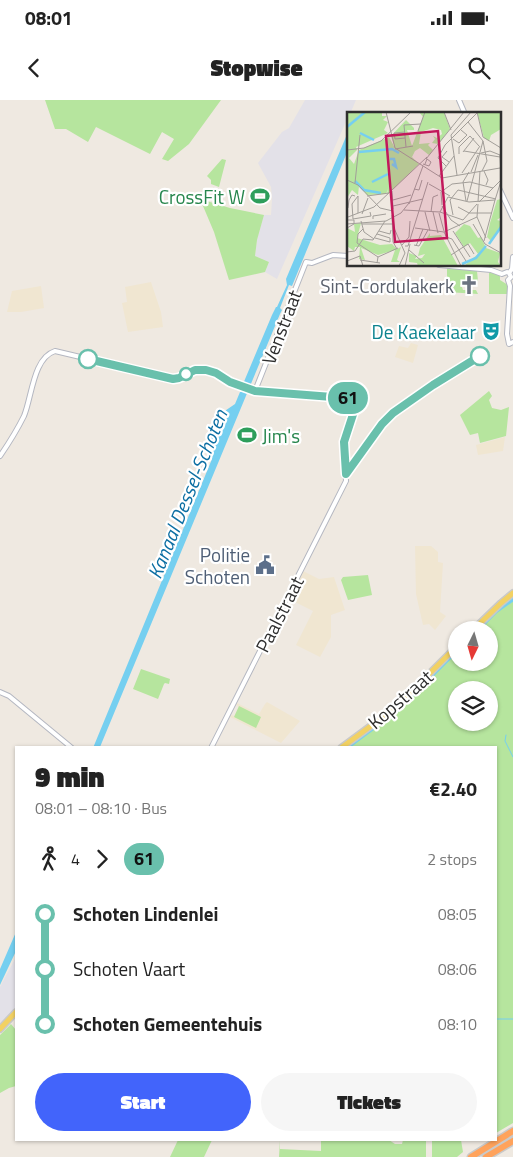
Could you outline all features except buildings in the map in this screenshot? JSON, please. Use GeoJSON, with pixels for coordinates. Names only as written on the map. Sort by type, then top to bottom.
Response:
{"type":"FeatureCollection","features":[{"type":"Feature","properties":{"kind":"highway"},"geometry":{"type":"LineString","coordinates":[[471,1157],[513,1132]]}},
{"type":"Feature","properties":{"kind":"highway"},"geometry":{"type":"LineString","coordinates":[[486,1157],[513,1141]]}},
{"type":"Feature","properties":{"kind":"main road"},"geometry":{"type":"LineString","coordinates":[[483,621],[513,592]]}},
{"type":"Feature","properties":{"kind":"main road","name":"Kopstraat"},"geometry":{"type":"LineString","coordinates":[[343,746],[395,708],[448,655]]}},
{"type":"Feature","properties":{"kind":"main road"},"geometry":{"type":"LineString","coordinates":[[0,1029],[15,1013]]}},
{"type":"Feature","properties":{"kind":"street"},"geometry":{"type":"LineString","coordinates":[[459,100],[464,112]]}},
{"type":"Feature","properties":{"kind":"street"},"geometry":{"type":"LineString","coordinates":[[500,190],[513,218]]}},
{"type":"Feature","properties":{"kind":"street","name":"Venstraat"},"geometry":{"type":"LineString","coordinates":[[252,390],[306,262],[312,263],[332,256],[347,256]]}},
{"type":"Feature","properties":{"kind":"street"},"geometry":{"type":"LineString","coordinates":[[511,343],[507,334],[510,286],[508,280],[511,277],[513,257]]}},
{"type":"Feature","properties":{"kind":"street"},"geometry":{"type":"LineString","coordinates":[[449,266],[491,270],[502,274],[510,273]]}},
{"type":"Feature","properties":{"kind":"street"},"geometry":{"type":"LineString","coordinates":[[502,274],[503,279],[508,280]]}},
{"type":"Feature","properties":{"kind":"street"},"geometry":{"type":"LineString","coordinates":[[0,456],[24,414],[38,370],[49,354],[59,352],[173,379],[195,370],[206,370],[252,390]]}},
{"type":"Feature","properties":{"kind":"street","name":"Paalstraat"},"geometry":{"type":"LineString","coordinates":[[212,746],[346,481],[344,442],[358,399],[252,390]]}},
{"type":"Feature","properties":{"kind":"street"},"geometry":{"type":"LineString","coordinates":[[0,692],[9,696],[70,746]]}},
{"type":"Feature","properties":{"kind":"shaded area"},"geometry":{"type":"Polygon","coordinates":[[[305,100],[356,100],[351,112],[347,112],[347,119],[277,279],[265,272],[269,262],[255,256],[264,215],[271,215],[272,199],[271,187],[258,163],[282,132],[289,128],[305,100]]]}},
{"type":"Feature","properties":{"kind":"shaded area"},"geometry":{"type":"Polygon","coordinates":[[[151,282],[161,312],[163,327],[128,332],[122,303],[127,302],[125,287],[151,282]]]}},
{"type":"Feature","properties":{"kind":"shaded area"},"geometry":{"type":"Polygon","coordinates":[[[41,286],[44,308],[21,312],[7,312],[12,291],[41,286]]]}},
{"type":"Feature","properties":{"kind":"shaded area"},"geometry":{"type":"Polygon","coordinates":[[[411,343],[418,345],[413,363],[395,357],[399,346],[408,348],[411,343]]]}},
{"type":"Feature","properties":{"kind":"shaded area"},"geometry":{"type":"Polygon","coordinates":[[[505,437],[503,451],[478,455],[476,445],[505,437]]]}},
{"type":"Feature","properties":{"kind":"shaded area"},"geometry":{"type":"Polygon","coordinates":[[[415,546],[431,546],[438,552],[438,562],[443,563],[440,612],[446,616],[435,630],[429,624],[423,625],[416,594],[415,546]]]}},
{"type":"Feature","properties":{"kind":"shaded area"},"geometry":{"type":"Polygon","coordinates":[[[303,571],[319,579],[334,577],[345,610],[331,615],[331,637],[320,657],[296,645],[313,611],[289,599],[303,571]]]}},
{"type":"Feature","properties":{"kind":"shaded area"},"geometry":{"type":"Polygon","coordinates":[[[267,702],[300,721],[281,743],[230,717],[231,715],[234,716],[239,707],[236,705],[237,703],[259,714],[267,702]]]}},
{"type":"Feature","properties":{"kind":"shaded area"},"geometry":{"type":"Polygon","coordinates":[[[15,959],[15,1010],[0,1026],[0,987],[15,959]]]}},
{"type":"Feature","properties":{"kind":"green space"},"geometry":{"type":"Polygon","coordinates":[[[45,100],[221,100],[189,144],[168,161],[162,159],[174,139],[162,132],[150,154],[96,127],[88,142],[66,129],[55,129],[45,100]]]}},
{"type":"Feature","properties":{"kind":"green space"},"geometry":{"type":"Polygon","coordinates":[[[222,159],[226,160],[219,187],[211,184],[211,180],[207,176],[222,159]]]}},
{"type":"Feature","properties":{"kind":"green space"},"geometry":{"type":"Polygon","coordinates":[[[200,199],[264,215],[255,256],[269,262],[265,272],[229,280],[214,232],[200,199]]]}},
{"type":"Feature","properties":{"kind":"green space"},"geometry":{"type":"Polygon","coordinates":[[[447,268],[477,271],[478,281],[463,282],[460,286],[463,290],[476,290],[478,294],[447,292],[447,268]]]}},
{"type":"Feature","properties":{"kind":"green space"},"geometry":{"type":"Polygon","coordinates":[[[489,273],[496,273],[500,276],[500,280],[508,285],[508,294],[489,294],[489,273]]]}},
{"type":"Feature","properties":{"kind":"green space"},"geometry":{"type":"Polygon","coordinates":[[[489,391],[492,396],[489,400],[492,408],[501,410],[509,407],[506,436],[480,443],[478,433],[470,435],[460,415],[489,391]]]}},
{"type":"Feature","properties":{"kind":"green space"},"geometry":{"type":"Polygon","coordinates":[[[368,575],[372,595],[348,600],[341,580],[343,577],[368,575]]]}},
{"type":"Feature","properties":{"kind":"green space"},"geometry":{"type":"Polygon","coordinates":[[[513,595],[513,1123],[497,1132],[497,746],[349,746],[390,715],[448,658],[448,671],[498,671],[498,621],[486,621],[513,595]]]}},
{"type":"Feature","properties":{"kind":"green space"},"geometry":{"type":"Polygon","coordinates":[[[141,669],[170,679],[169,684],[164,684],[158,699],[133,689],[141,669]]]}},
{"type":"Feature","properties":{"kind":"green space"},"geometry":{"type":"Polygon","coordinates":[[[239,706],[261,717],[256,728],[234,717],[239,706]]]}},
{"type":"Feature","properties":{"kind":"green space"},"geometry":{"type":"Polygon","coordinates":[[[11,1024],[15,1029],[15,1086],[0,1093],[0,1035],[11,1024]]]}},
{"type":"Feature","properties":{"kind":"green space"},"geometry":{"type":"Polygon","coordinates":[[[178,1141],[212,1141],[204,1157],[170,1157],[178,1141]]]}},
{"type":"Feature","properties":{"kind":"green space"},"geometry":{"type":"Polygon","coordinates":[[[280,1141],[280,1149],[321,1151],[321,1141],[390,1141],[395,1144],[402,1144],[403,1141],[426,1141],[426,1157],[279,1157],[280,1141]]]}},
{"type":"Feature","properties":{"kind":"green space"},"geometry":{"type":"Polygon","coordinates":[[[432,1141],[461,1141],[463,1152],[457,1157],[432,1157],[432,1141]]]}},
{"type":"Feature","properties":{"kind":"water"},"geometry":{"type":"Polygon","coordinates":[[[347,134],[347,152],[292,286],[289,285],[280,308],[282,310],[100,746],[94,746],[212,459],[209,432],[216,417],[235,404],[272,315],[287,285],[286,279],[347,134]]]}},
{"type":"Feature","properties":{"kind":"water"},"geometry":{"type":"Polygon","coordinates":[[[15,934],[15,953],[0,985],[0,969],[15,934]]]}},
{"type":"Feature","properties":{"kind":"waterway"},"geometry":{"type":"LineString","coordinates":[[486,621],[513,599]]}},
{"type":"Feature","properties":{"kind":"waterway"},"geometry":{"type":"LineString","coordinates":[[349,746],[397,710],[448,659]]}},
{"type":"Feature","properties":{"kind":"waterway"},"geometry":{"type":"LineString","coordinates":[[506,735],[505,741],[513,757]]}},
{"type":"Feature","properties":{"kind":"waterway"},"geometry":{"type":"LineString","coordinates":[[497,1019],[513,1019]]}},
{"type":"Feature","properties":{"kind":"bus line","name":"61"},"geometry":{"type":"LineString","coordinates":[[88,359],[173,379],[201,369],[216,373],[230,382],[249,390],[358,399],[344,442],[346,474],[364,447],[393,413],[480,356]]}},
{"type":"Feature","properties":{"kind":"place","name":"CrossFit W"},"geometry":{"type":"Point","coordinates":[260,196]}},
{"type":"Feature","properties":{"kind":"place","name":"Sint-Cordulakerk"},"geometry":{"type":"Point","coordinates":[469,285]}},
{"type":"Feature","properties":{"kind":"place","name":"De Kaekelaar"},"geometry":{"type":"Point","coordinates":[491,331]}},
{"type":"Feature","properties":{"kind":"place","name":"Jim's"},"geometry":{"type":"Point","coordinates":[247,435]}},
{"type":"Feature","properties":{"kind":"place","name":"Politie Schoten"},"geometry":{"type":"Point","coordinates":[265,565]}},
{"type":"Feature","properties":{"kind":"water label","name":"Kanaal Dessel-Schoten"},"geometry":{"type":"Point","coordinates":[187,494]}}]}
